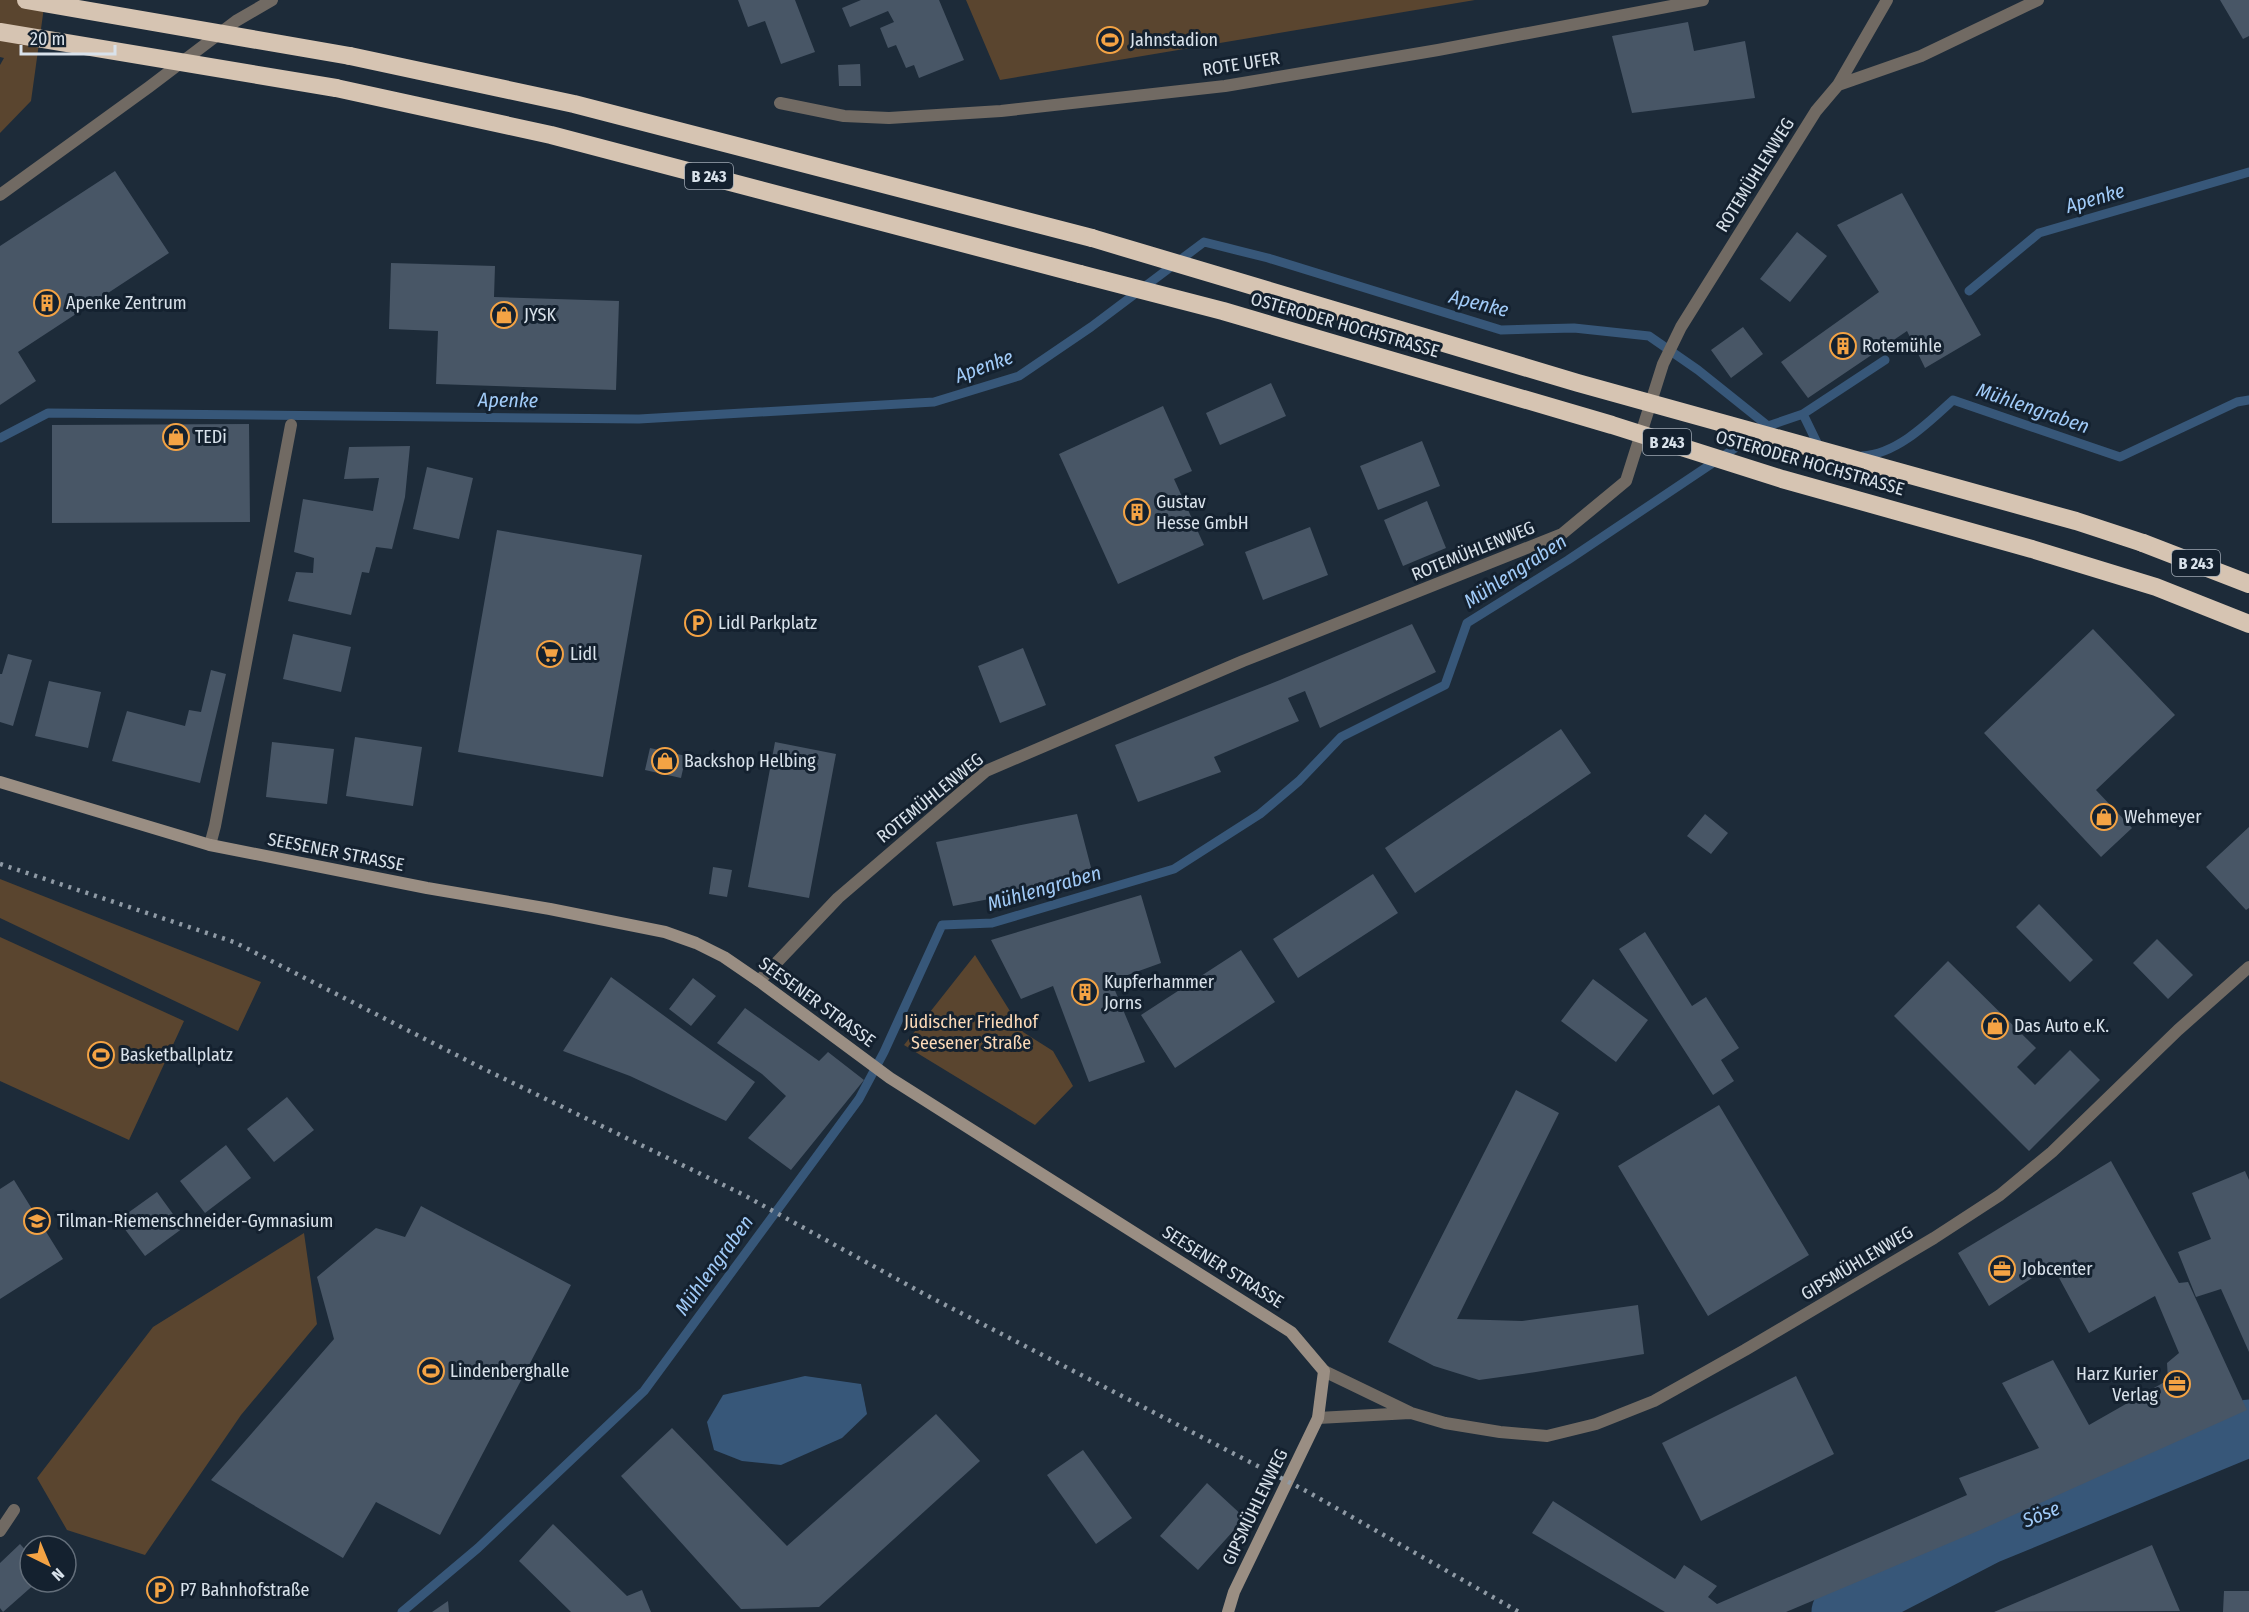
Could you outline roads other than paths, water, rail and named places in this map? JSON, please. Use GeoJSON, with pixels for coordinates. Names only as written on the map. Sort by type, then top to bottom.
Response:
{"type":"FeatureCollection","features":[{"type":"Feature","properties":{"kind":"highway","name":"OSTERODER HOCHSTRASSE"},"geometry":{"type":"LineString","coordinates":[[26,0],[350,56],[574,104],[1092,238],[1578,383],[2076,521],[2143,543],[2249,584]]}},
{"type":"Feature","properties":{"kind":"highway","name":"OSTERODER HOCHSTRASSE"},"geometry":{"type":"LineString","coordinates":[[0,32],[336,88],[551,135],[1223,311],[1600,422],[1782,479],[2032,549],[2156,587],[2249,624]]}},
{"type":"Feature","properties":{"kind":"street"},"geometry":{"type":"LineString","coordinates":[[0,195],[236,21],[272,0]]}},
{"type":"Feature","properties":{"kind":"street","name":"ROTE UFER"},"geometry":{"type":"LineString","coordinates":[[780,103],[844,116],[889,118],[1001,111],[1225,86],[1438,50],[1703,0]]}},
{"type":"Feature","properties":{"kind":"street","name":"ROTEMÜHLENWEG"},"geometry":{"type":"LineString","coordinates":[[759,981],[838,898],[986,771],[1243,661],[1449,581],[1562,534],[1626,481],[1663,364],[1681,327],[1816,111],[1838,85],[1887,0]]}},
{"type":"Feature","properties":{"kind":"street"},"geometry":{"type":"LineString","coordinates":[[1838,85],[1921,56],[2038,0]]}},
{"type":"Feature","properties":{"kind":"street"},"geometry":{"type":"LineString","coordinates":[[210,845],[291,425]]}},
{"type":"Feature","properties":{"kind":"street","name":"SEESENER STRASSE"},"geometry":{"type":"LineString","coordinates":[[0,782],[210,845],[665,932],[715,952],[759,981],[890,1078],[1291,1332],[1324,1371]]}},
{"type":"Feature","properties":{"kind":"street","name":"GIPSMÜHLENWEG"},"geometry":{"type":"LineString","coordinates":[[1228,1612],[1234,1592],[1318,1418],[1324,1371],[1411,1413],[1445,1423],[1500,1432],[1547,1436],[1596,1424],[1654,1401],[1934,1238],[2001,1194],[2052,1152],[2178,1030],[2249,967]]}},
{"type":"Feature","properties":{"kind":"street","name":"GIPSMÜHLENWEG"},"geometry":{"type":"LineString","coordinates":[[1318,1418],[1411,1413]]}},
{"type":"Feature","properties":{"kind":"street"},"geometry":{"type":"LineString","coordinates":[[0,1531],[14,1510]]}},
{"type":"Feature","properties":{"kind":"water"},"geometry":{"type":"Polygon","coordinates":[[[805,1376],[861,1384],[867,1414],[842,1438],[781,1465],[742,1461],[714,1450],[707,1422],[723,1395],[805,1376]]]}},
{"type":"Feature","properties":{"kind":"waterway","name":"Apenke"},"geometry":{"type":"LineString","coordinates":[[1969,291],[2039,233],[2249,172]]}},
{"type":"Feature","properties":{"kind":"waterway","name":"Apenke"},"geometry":{"type":"LineString","coordinates":[[0,438],[48,413],[639,419],[934,402],[1019,376],[1091,327],[1204,242],[1268,258],[1501,330],[1574,328],[1649,336],[1698,370],[1768,426],[1803,414],[1885,360]]}},
{"type":"Feature","properties":{"kind":"waterway","name":"Mühlengraben"},"geometry":{"type":"LineString","coordinates":[[1862,456],[1887,450],[1900,443],[1953,400],[2120,457],[2237,402],[2249,400]]}},
{"type":"Feature","properties":{"kind":"waterway","name":"Mühlengraben"},"geometry":{"type":"LineString","coordinates":[[1803,414],[1820,449]]}},
{"type":"Feature","properties":{"kind":"waterway","name":"Mühlengraben"},"geometry":{"type":"LineString","coordinates":[[402,1612],[478,1548],[644,1391],[859,1099],[884,1052],[942,925],[992,923],[1174,869],[1260,814],[1299,781],[1341,737],[1445,685],[1467,623],[1568,560],[1756,434]]}},
{"type":"Feature","properties":{"kind":"waterway","name":"Söse"},"geometry":{"type":"LineString","coordinates":[[1840,1612],[1987,1536],[2249,1428]]}},
{"type":"Feature","properties":{"kind":"railway"},"geometry":{"type":"LineString","coordinates":[[0,864],[234,942],[482,1068],[742,1194],[926,1295],[1308,1492],[1519,1612]]}},
{"type":"Feature","properties":{"kind":"place","name":"Jahnstadion"},"geometry":{"type":"Point","coordinates":[1110,40]}},
{"type":"Feature","properties":{"kind":"place","name":"Apenke Zentrum"},"geometry":{"type":"Point","coordinates":[47,303]}},
{"type":"Feature","properties":{"kind":"place","name":"JYSK"},"geometry":{"type":"Point","coordinates":[504,315]}},
{"type":"Feature","properties":{"kind":"place","name":"Rotemühle"},"geometry":{"type":"Point","coordinates":[1843,346]}},
{"type":"Feature","properties":{"kind":"place","name":"TEDi"},"geometry":{"type":"Point","coordinates":[176,437]}},
{"type":"Feature","properties":{"kind":"place","name":"Gustav Hesse GmbH"},"geometry":{"type":"Point","coordinates":[1137,512]}},
{"type":"Feature","properties":{"kind":"place","name":"Lidl Parkplatz"},"geometry":{"type":"Point","coordinates":[698,623]}},
{"type":"Feature","properties":{"kind":"place","name":"Lidl"},"geometry":{"type":"Point","coordinates":[550,654]}},
{"type":"Feature","properties":{"kind":"place","name":"Backshop Helbing"},"geometry":{"type":"Point","coordinates":[665,761]}},
{"type":"Feature","properties":{"kind":"place","name":"Wehmeyer"},"geometry":{"type":"Point","coordinates":[2104,817]}},
{"type":"Feature","properties":{"kind":"place","name":"Kupferhammer Jorns"},"geometry":{"type":"Point","coordinates":[1085,992]}},
{"type":"Feature","properties":{"kind":"place","name":"Das Auto e.K."},"geometry":{"type":"Point","coordinates":[1995,1026]}},
{"type":"Feature","properties":{"kind":"place","name":"Basketballplatz"},"geometry":{"type":"Point","coordinates":[101,1055]}},
{"type":"Feature","properties":{"kind":"place","name":"Tilman-Riemenschneider-Gymnasium"},"geometry":{"type":"Point","coordinates":[37,1221]}},
{"type":"Feature","properties":{"kind":"place","name":"Jobcenter"},"geometry":{"type":"Point","coordinates":[2002,1269]}},
{"type":"Feature","properties":{"kind":"place","name":"Lindenberghalle"},"geometry":{"type":"Point","coordinates":[431,1371]}},
{"type":"Feature","properties":{"kind":"place","name":"Harz Kurier Verlag"},"geometry":{"type":"Point","coordinates":[2177,1384]}},
{"type":"Feature","properties":{"kind":"place","name":"P7 Bahnhofstraße"},"geometry":{"type":"Point","coordinates":[160,1590]}},
{"type":"Feature","properties":{"kind":"park label","name":"Jüdischer Friedhof Seesener Straße"},"geometry":{"type":"Point","coordinates":[971,1032]}}]}
